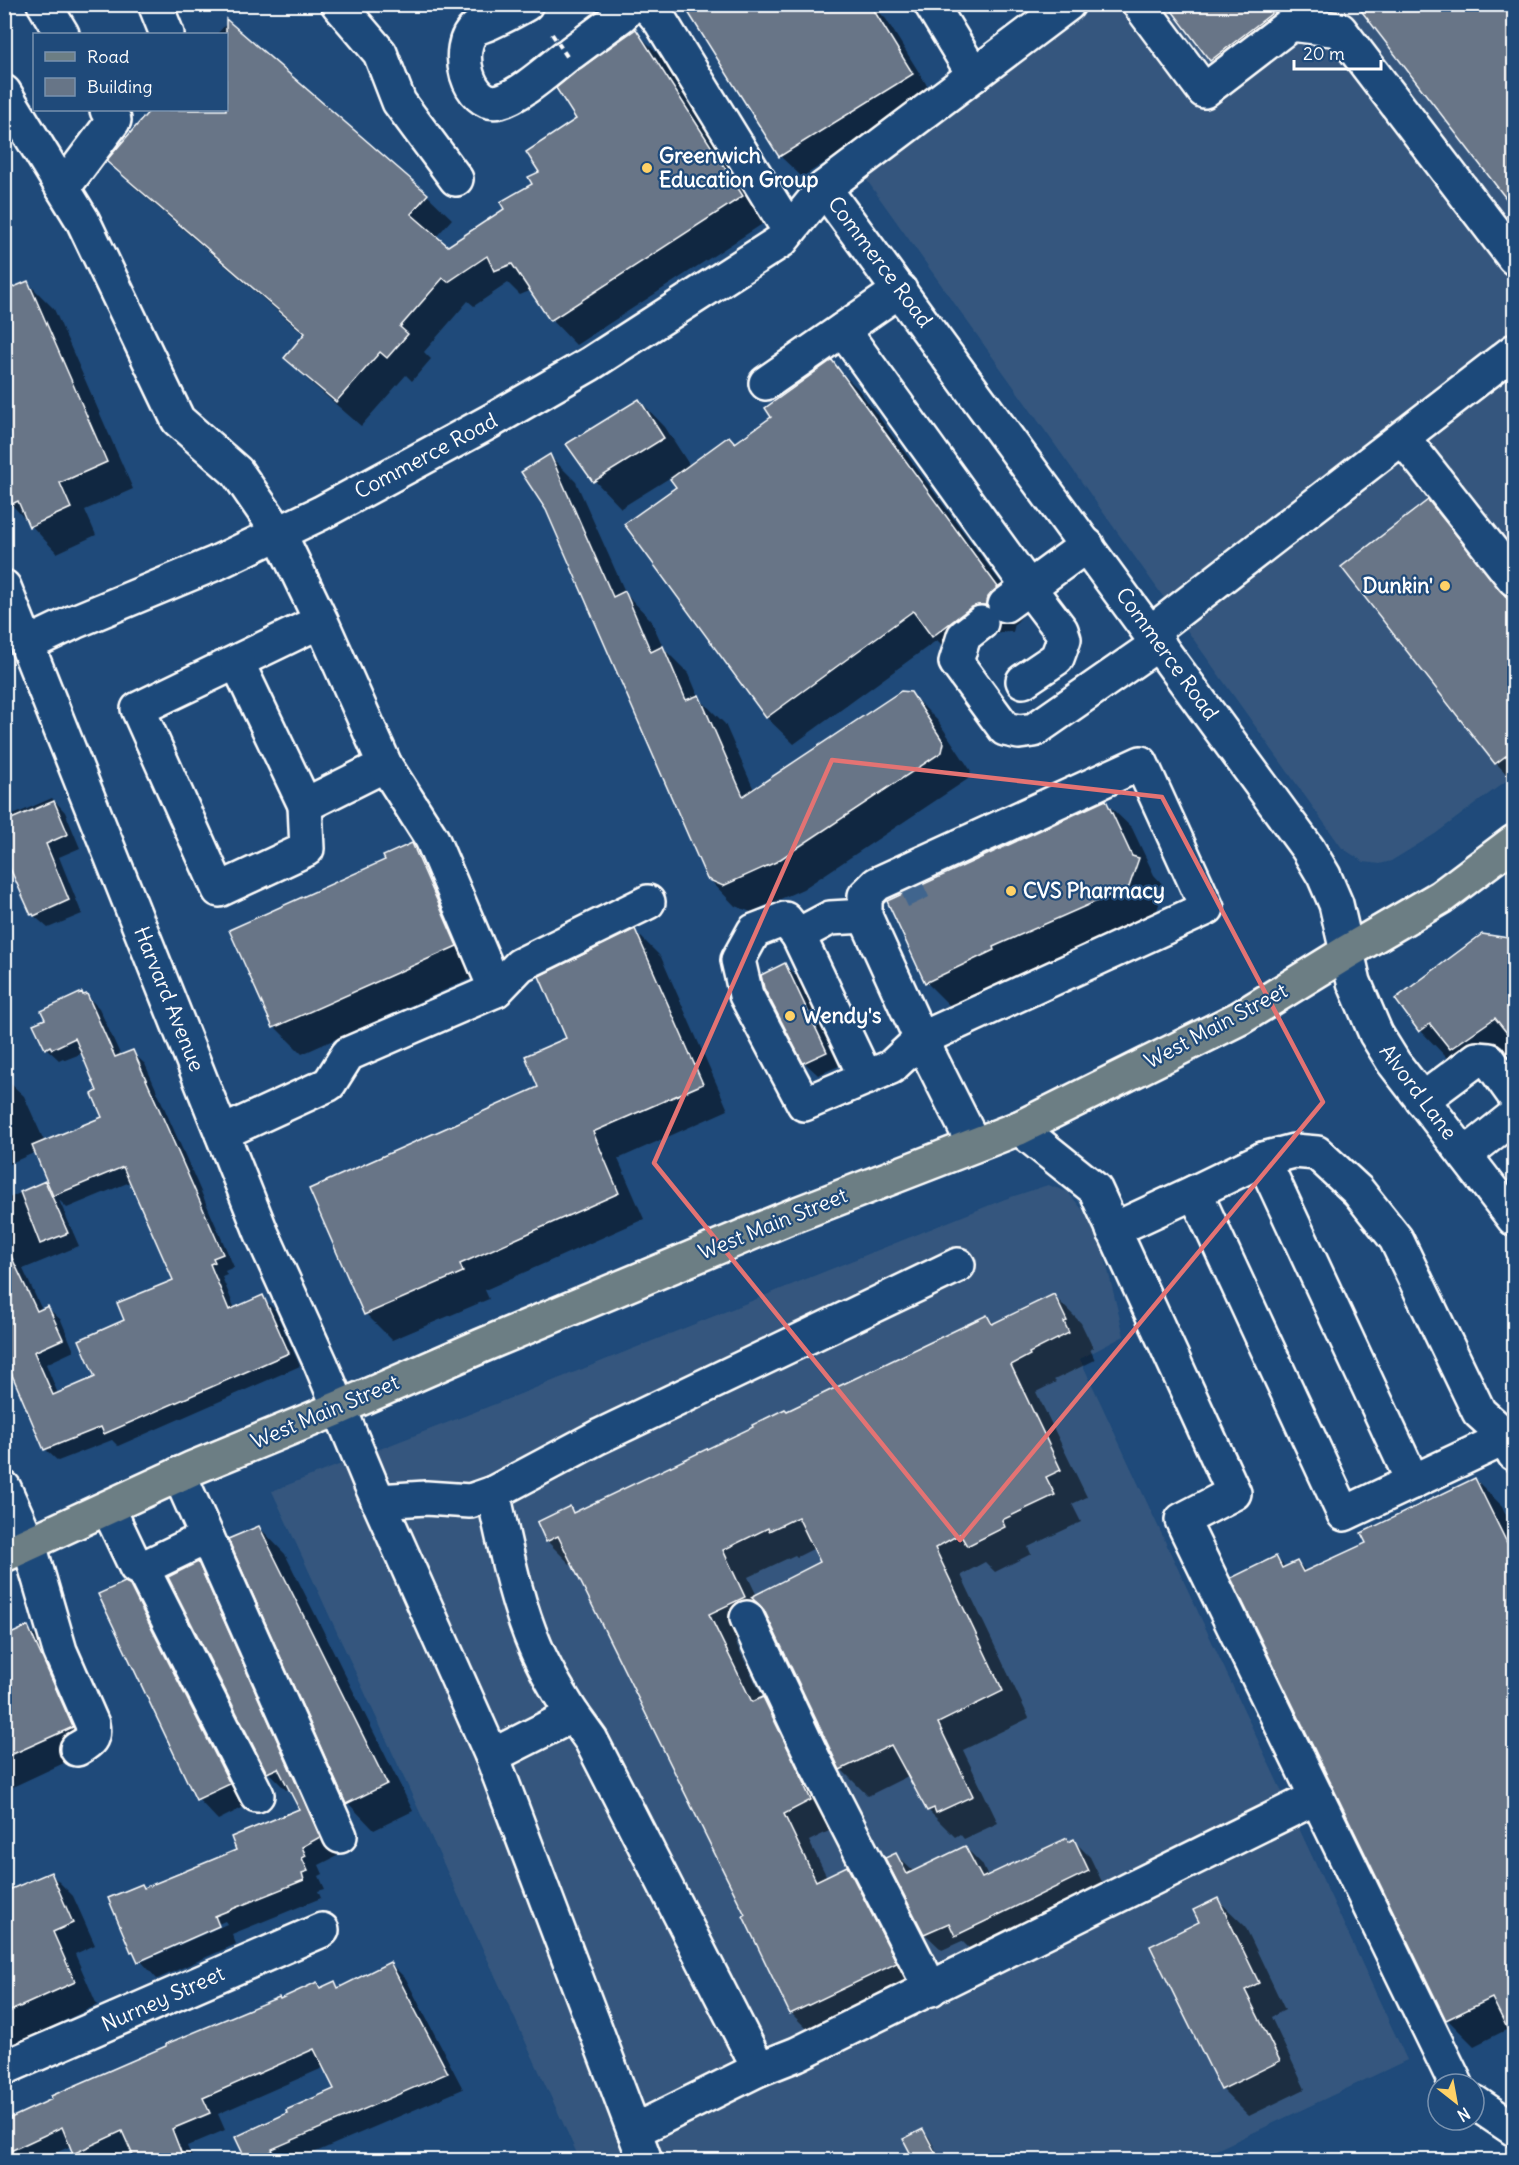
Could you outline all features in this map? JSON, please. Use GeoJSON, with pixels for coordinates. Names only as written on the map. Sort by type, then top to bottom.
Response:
{"type":"FeatureCollection","features":[{"type":"Feature","properties":{"kind":"main road","name":"West Main Street"},"geometry":{"type":"LineString","coordinates":[[17,1550],[179,1474],[481,1346],[781,1220],[1019,1128],[1240,1018],[1442,897],[1515,842]]}},
{"type":"Feature","properties":{"kind":"street"},"geometry":{"type":"LineString","coordinates":[[44,4],[61,33]]}},
{"type":"Feature","properties":{"kind":"street"},"geometry":{"type":"LineString","coordinates":[[155,4],[167,33]]}},
{"type":"Feature","properties":{"kind":"street"},"geometry":{"type":"LineString","coordinates":[[338,4],[380,53],[399,102],[456,179]]}},
{"type":"Feature","properties":{"kind":"street"},"geometry":{"type":"LineString","coordinates":[[526,4],[476,28],[468,40],[464,56],[471,87],[483,97],[497,102],[511,97],[564,51],[622,15],[632,4]]}},
{"type":"Feature","properties":{"kind":"street"},"geometry":{"type":"LineString","coordinates":[[643,4],[660,22],[789,230]]}},
{"type":"Feature","properties":{"kind":"street"},"geometry":{"type":"LineString","coordinates":[[931,4],[974,75]]}},
{"type":"Feature","properties":{"kind":"street"},"geometry":{"type":"LineString","coordinates":[[825,188],[1068,4]]}},
{"type":"Feature","properties":{"kind":"street"},"geometry":{"type":"LineString","coordinates":[[1138,4],[1204,91],[1291,24],[1340,30],[1515,258]]}},
{"type":"Feature","properties":{"kind":"street"},"geometry":{"type":"LineString","coordinates":[[4,92],[83,221],[177,420],[237,472],[279,533],[385,765],[432,839],[496,990]]}},
{"type":"Feature","properties":{"kind":"street"},"geometry":{"type":"LineString","coordinates":[[63,188],[115,113]]}},
{"type":"Feature","properties":{"kind":"street","name":"Commerce Road"},"geometry":{"type":"LineString","coordinates":[[28,644],[74,622],[216,563],[321,513],[491,421],[590,364],[781,241],[825,188],[1308,849],[1324,876],[1336,904],[1347,952]]}},
{"type":"Feature","properties":{"kind":"street"},"geometry":{"type":"LineString","coordinates":[[766,383],[900,290]]}},
{"type":"Feature","properties":{"kind":"street"},"geometry":{"type":"LineString","coordinates":[[843,330],[1005,605],[1061,630],[1064,639],[1057,658],[1023,681]]}},
{"type":"Feature","properties":{"kind":"street"},"geometry":{"type":"LineString","coordinates":[[1087,544],[964,636],[956,662],[1005,729],[1019,732],[1034,730],[1155,638],[1515,351]]}},
{"type":"Feature","properties":{"kind":"street"},"geometry":{"type":"LineString","coordinates":[[1403,438],[1515,579]]}},
{"type":"Feature","properties":{"kind":"street","name":"Harvard Avenue"},"geometry":{"type":"LineString","coordinates":[[4,587],[262,1234],[492,1756],[639,2146]]}},
{"type":"Feature","properties":{"kind":"street"},"geometry":{"type":"LineString","coordinates":[[237,662],[305,805],[307,849],[219,890],[138,709],[321,621]]}},
{"type":"Feature","properties":{"kind":"street"},"geometry":{"type":"LineString","coordinates":[[866,1078],[798,935],[785,919],[754,931],[738,960],[746,995],[804,1104],[866,1078],[891,1067],[921,1039],[1207,908],[1141,763],[877,884],[865,896],[865,912],[921,1039],[974,1145]]}},
{"type":"Feature","properties":{"kind":"street"},"geometry":{"type":"LineString","coordinates":[[305,805],[385,765]]}},
{"type":"Feature","properties":{"kind":"street"},"geometry":{"type":"LineString","coordinates":[[798,935],[830,918],[865,912],[937,875],[954,848]]}},
{"type":"Feature","properties":{"kind":"street"},"geometry":{"type":"LineString","coordinates":[[222,1133],[329,1084],[348,1054],[496,990],[520,965],[648,902]]}},
{"type":"Feature","properties":{"kind":"street","name":"Alvord Lane"},"geometry":{"type":"LineString","coordinates":[[1347,952],[1354,982],[1376,1034],[1394,1063],[1515,1219]]}},
{"type":"Feature","properties":{"kind":"street"},"geometry":{"type":"LineString","coordinates":[[1422,1100],[1477,1059],[1489,1060],[1515,1095]]}},
{"type":"Feature","properties":{"kind":"street"},"geometry":{"type":"LineString","coordinates":[[1465,1155],[1515,1116]]}},
{"type":"Feature","properties":{"kind":"street"},"geometry":{"type":"LineString","coordinates":[[1019,1128],[1095,1189],[1234,1493],[1182,1520],[1450,2072]]}},
{"type":"Feature","properties":{"kind":"street"},"geometry":{"type":"LineString","coordinates":[[1113,1230],[1263,1159],[1294,1151],[1317,1153],[1358,1191],[1396,1239],[1479,1412],[1512,1442],[1413,1482],[1344,1514],[1195,1192]]}},
{"type":"Feature","properties":{"kind":"street"},"geometry":{"type":"LineString","coordinates":[[1263,1159],[1413,1482]]}},
{"type":"Feature","properties":{"kind":"street"},"geometry":{"type":"LineString","coordinates":[[378,1501],[426,1498],[470,1501],[493,1492],[598,1437],[958,1265]]}},
{"type":"Feature","properties":{"kind":"street"},"geometry":{"type":"LineString","coordinates":[[179,1474],[340,1836]]}},
{"type":"Feature","properties":{"kind":"street"},"geometry":{"type":"LineString","coordinates":[[4,1488],[17,1550],[92,1724],[94,1733],[91,1741],[77,1749]]}},
{"type":"Feature","properties":{"kind":"street"},"geometry":{"type":"LineString","coordinates":[[493,1492],[511,1571],[535,1646],[554,1684],[591,1740],[759,2070]]}},
{"type":"Feature","properties":{"kind":"street"},"geometry":{"type":"LineString","coordinates":[[108,1508],[136,1566],[142,1568],[207,1537]]}},
{"type":"Feature","properties":{"kind":"street"},"geometry":{"type":"LineString","coordinates":[[142,1568],[257,1795]]}},
{"type":"Feature","properties":{"kind":"street"},"geometry":{"type":"LineString","coordinates":[[747,1618],[813,1758],[931,1989]]}},
{"type":"Feature","properties":{"kind":"street"},"geometry":{"type":"LineString","coordinates":[[492,1756],[573,1715]]}},
{"type":"Feature","properties":{"kind":"street"},"geometry":{"type":"LineString","coordinates":[[639,2146],[759,2070],[797,2055],[1317,1797]]}},
{"type":"Feature","properties":{"kind":"street","name":"Nurney Street"},"geometry":{"type":"LineString","coordinates":[[4,2068],[322,1930]]}},
{"type":"Feature","properties":{"kind":"street"},"geometry":{"type":"LineString","coordinates":[[1486,2110],[1515,2129]]}},
{"type":"Feature","properties":{"kind":"highlighted area"},"geometry":{"type":"Polygon","coordinates":[[[832,760],[1162,797],[1323,1102],[960,1540],[654,1163],[832,760]]]}},
{"type":"Feature","properties":{"kind":"shaded area"},"geometry":{"type":"Polygon","coordinates":[[[1094,5],[1514,5],[1514,775],[1435,834],[1391,861],[1380,864],[1364,862],[1342,848],[866,179],[1094,5]]]}},
{"type":"Feature","properties":{"kind":"shaded area"},"geometry":{"type":"Polygon","coordinates":[[[1048,1185],[1068,1192],[1085,1213],[1104,1254],[1124,1336],[1080,1359],[1407,2060],[1195,2160],[580,2160],[272,1491],[503,1401],[1005,1199],[1048,1185]]]}},
{"type":"Feature","properties":{"kind":"building"},"geometry":{"type":"Polygon","coordinates":[[[683,4],[870,4],[913,74],[779,157],[683,4]]]}},
{"type":"Feature","properties":{"kind":"building"},"geometry":{"type":"Polygon","coordinates":[[[1167,4],[1284,4],[1210,61],[1167,4]]]}},
{"type":"Feature","properties":{"kind":"building"},"geometry":{"type":"Polygon","coordinates":[[[1356,4],[1515,4],[1515,210],[1356,4]]]}},
{"type":"Feature","properties":{"kind":"building"},"geometry":{"type":"Polygon","coordinates":[[[226,19],[428,194],[411,214],[448,246],[504,209],[500,202],[532,184],[528,177],[539,172],[526,152],[576,119],[556,88],[636,29],[743,196],[550,321],[512,264],[494,271],[487,256],[448,282],[443,278],[400,327],[408,334],[387,358],[380,352],[336,402],[284,358],[305,333],[106,161],[149,111],[228,111],[228,33],[226,33],[226,19]]]}},
{"type":"Feature","properties":{"kind":"building"},"geometry":{"type":"Polygon","coordinates":[[[28,281],[107,462],[60,483],[71,508],[29,527],[18,501],[10,505],[4,492],[4,291],[28,281]]]}},
{"type":"Feature","properties":{"kind":"building"},"geometry":{"type":"Polygon","coordinates":[[[832,360],[998,587],[988,597],[987,605],[970,608],[932,637],[913,611],[766,718],[624,524],[676,487],[670,479],[729,436],[735,443],[771,417],[765,408],[832,360]]]}},
{"type":"Feature","properties":{"kind":"building"},"geometry":{"type":"Polygon","coordinates":[[[639,399],[664,438],[593,482],[566,444],[639,399]]]}},
{"type":"Feature","properties":{"kind":"building"},"geometry":{"type":"Polygon","coordinates":[[[550,454],[613,597],[625,591],[651,652],[663,646],[686,700],[699,695],[743,796],[901,691],[911,692],[944,743],[942,752],[776,862],[723,886],[707,879],[546,510],[521,472],[550,454]]]}},
{"type":"Feature","properties":{"kind":"building"},"geometry":{"type":"Polygon","coordinates":[[[1428,500],[1515,608],[1515,749],[1495,764],[1341,567],[1428,500]]]}},
{"type":"Feature","properties":{"kind":"building","name":"CVS Pharmacy"},"geometry":{"type":"Polygon","coordinates":[[[1106,800],[1132,856],[1139,858],[1129,887],[993,947],[994,950],[925,983],[887,901],[1106,800]]]}},
{"type":"Feature","properties":{"kind":"building"},"geometry":{"type":"Polygon","coordinates":[[[54,801],[68,834],[46,844],[69,900],[34,916],[31,915],[4,855],[4,822],[54,801]]]}},
{"type":"Feature","properties":{"kind":"building"},"geometry":{"type":"Polygon","coordinates":[[[412,843],[457,946],[273,1028],[229,930],[385,860],[383,856],[412,843]]]}},
{"type":"Feature","properties":{"kind":"building"},"geometry":{"type":"Polygon","coordinates":[[[635,929],[703,1084],[593,1132],[619,1193],[460,1264],[463,1272],[364,1315],[309,1189],[538,1087],[525,1056],[566,1038],[539,976],[635,929]]]}},
{"type":"Feature","properties":{"kind":"building"},"geometry":{"type":"Polygon","coordinates":[[[1482,934],[1515,939],[1515,1043],[1495,1018],[1450,1049],[1430,1024],[1419,1032],[1395,999],[1482,934]]]}},
{"type":"Feature","properties":{"kind":"building","name":"Wendy's"},"geometry":{"type":"Polygon","coordinates":[[[785,963],[827,1052],[803,1063],[764,988],[761,975],[785,963]]]}},
{"type":"Feature","properties":{"kind":"building"},"geometry":{"type":"Polygon","coordinates":[[[82,992],[83,995],[87,994],[115,1057],[133,1050],[223,1254],[213,1258],[215,1262],[210,1264],[229,1310],[263,1295],[289,1353],[104,1434],[101,1427],[44,1450],[4,1356],[4,1241],[37,1311],[48,1306],[63,1339],[34,1352],[53,1395],[95,1377],[79,1340],[124,1320],[117,1303],[173,1280],[123,1167],[53,1196],[32,1146],[102,1117],[92,1094],[97,1091],[75,1038],[52,1049],[50,1046],[45,1049],[33,1024],[45,1019],[41,1011],[82,992]]]}},
{"type":"Feature","properties":{"kind":"building"},"geometry":{"type":"Polygon","coordinates":[[[45,1181],[68,1233],[40,1244],[20,1192],[45,1181]]]}},
{"type":"Feature","properties":{"kind":"building"},"geometry":{"type":"Polygon","coordinates":[[[1054,1294],[1067,1321],[1064,1322],[1069,1333],[1029,1353],[1030,1355],[1011,1365],[1061,1470],[1046,1477],[1055,1495],[1002,1520],[1005,1527],[967,1546],[960,1534],[935,1548],[1003,1691],[938,1723],[973,1796],[936,1813],[934,1808],[927,1811],[891,1745],[840,1770],[764,1610],[751,1597],[820,1562],[798,1517],[769,1531],[768,1528],[723,1550],[745,1597],[709,1614],[752,1702],[763,1697],[811,1800],[784,1814],[816,1881],[847,1866],[897,1963],[790,2014],[743,1916],[745,1915],[558,1536],[546,1542],[537,1522],[570,1506],[573,1513],[753,1427],[752,1425],[785,1409],[787,1411],[987,1315],[992,1324],[1054,1294]]]}},
{"type":"Feature","properties":{"kind":"building"},"geometry":{"type":"Polygon","coordinates":[[[1475,1478],[1515,1559],[1515,2044],[1492,1998],[1446,2020],[1231,1578],[1276,1556],[1282,1568],[1297,1561],[1303,1572],[1366,1543],[1361,1533],[1475,1478]]]}},
{"type":"Feature","properties":{"kind":"building"},"geometry":{"type":"Polygon","coordinates":[[[259,1526],[387,1784],[346,1804],[228,1539],[259,1526]]]}},
{"type":"Feature","properties":{"kind":"building"},"geometry":{"type":"Polygon","coordinates":[[[198,1562],[320,1837],[302,1847],[306,1856],[302,1858],[308,1871],[302,1873],[304,1880],[215,1916],[219,1926],[138,1962],[133,1951],[131,1952],[108,1898],[142,1884],[144,1888],[236,1850],[231,1837],[299,1809],[278,1768],[267,1773],[168,1577],[198,1562]]]}},
{"type":"Feature","properties":{"kind":"building"},"geometry":{"type":"Polygon","coordinates":[[[125,1582],[129,1584],[230,1784],[196,1800],[98,1594],[125,1582]]]}},
{"type":"Feature","properties":{"kind":"building"},"geometry":{"type":"Polygon","coordinates":[[[28,1626],[73,1727],[4,1758],[4,1637],[28,1626]]]}},
{"type":"Feature","properties":{"kind":"building"},"geometry":{"type":"Polygon","coordinates":[[[1067,1838],[1068,1842],[1074,1839],[1089,1871],[955,1936],[949,1923],[924,1934],[885,1858],[896,1853],[907,1874],[965,1846],[982,1878],[1067,1838]]]}},
{"type":"Feature","properties":{"kind":"building"},"geometry":{"type":"Polygon","coordinates":[[[51,1872],[73,1923],[53,1932],[75,1982],[4,2014],[4,1892],[51,1872]]]}},
{"type":"Feature","properties":{"kind":"building"},"geometry":{"type":"Polygon","coordinates":[[[1218,1898],[1259,1983],[1245,1990],[1280,2061],[1221,2090],[1150,1946],[1199,1922],[1193,1910],[1218,1898]]]}},
{"type":"Feature","properties":{"kind":"building"},"geometry":{"type":"Polygon","coordinates":[[[390,1962],[448,2073],[272,2149],[273,2151],[253,2160],[246,2160],[235,2137],[287,2113],[286,2110],[334,2089],[314,2049],[203,2098],[210,2113],[172,2129],[184,2160],[135,2160],[122,2131],[73,2154],[62,2127],[4,2154],[4,2121],[52,2099],[51,2096],[166,2046],[166,2044],[279,1997],[280,1999],[317,1982],[320,1988],[335,1981],[338,1988],[390,1962]]]}},
{"type":"Feature","properties":{"kind":"building"},"geometry":{"type":"Polygon","coordinates":[[[923,2129],[939,2160],[914,2160],[903,2139],[923,2129]]]}},
{"type":"Feature","properties":{"kind":"tunnel"},"geometry":{"type":"LineString","coordinates":[[901,892],[922,882]]}},
{"type":"Feature","properties":{"kind":"place","name":"Greenwich Education Group"},"geometry":{"type":"Point","coordinates":[647,168]}},
{"type":"Feature","properties":{"kind":"place","name":"Dunkin'"},"geometry":{"type":"Point","coordinates":[1445,586]}},
{"type":"Feature","properties":{"kind":"place","name":"CVS Pharmacy"},"geometry":{"type":"Point","coordinates":[1011,891]}},
{"type":"Feature","properties":{"kind":"place","name":"Wendy's"},"geometry":{"type":"Point","coordinates":[790,1016]}}]}
